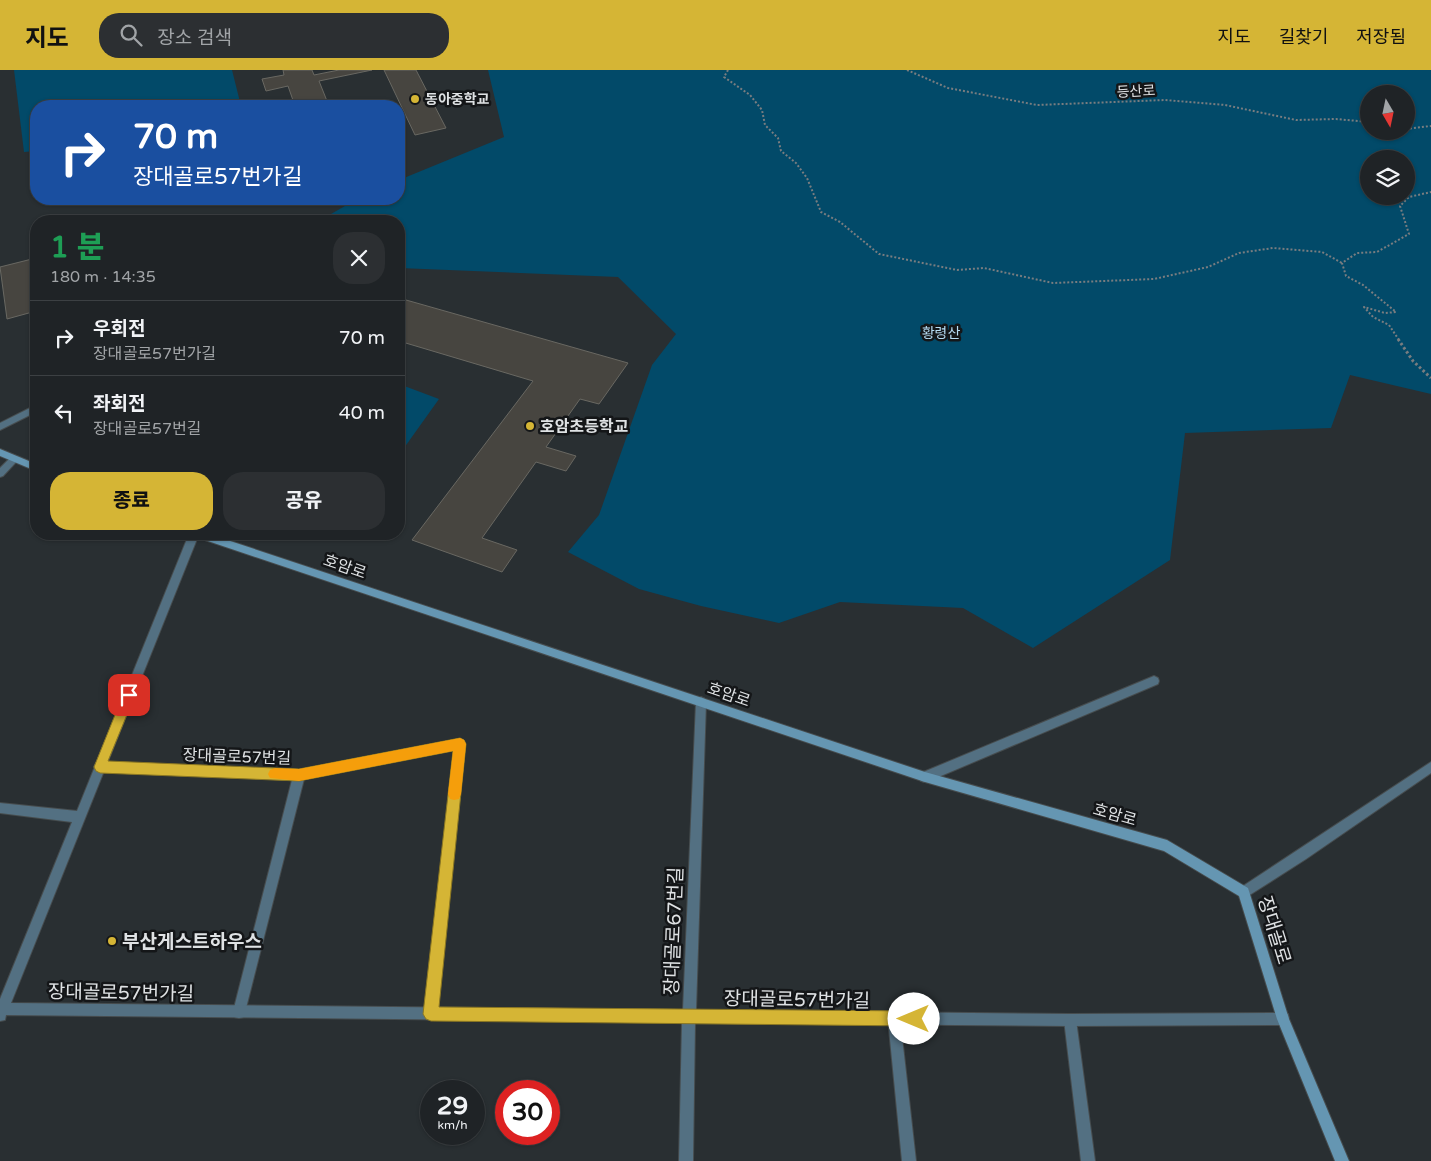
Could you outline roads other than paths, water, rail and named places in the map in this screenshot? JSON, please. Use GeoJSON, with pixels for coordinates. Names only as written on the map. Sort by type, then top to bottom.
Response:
{"type":"FeatureCollection","features":[{"type":"Feature","properties":{"kind":"street"},"geometry":{"type":"LineString","coordinates":[[0,427],[30,411]]}},
{"type":"Feature","properties":{"kind":"street"},"geometry":{"type":"LineString","coordinates":[[0,452],[30,466]]}},
{"type":"Feature","properties":{"kind":"street"},"geometry":{"type":"LineString","coordinates":[[0,474],[14,459]]}},
{"type":"Feature","properties":{"kind":"street"},"geometry":{"type":"LineString","coordinates":[[1,1012],[192,540]]}},
{"type":"Feature","properties":{"kind":"street","name":"호암로"},"geometry":{"type":"LineString","coordinates":[[217,540],[925,777],[1167,846],[1244,892]]}},
{"type":"Feature","properties":{"kind":"street"},"geometry":{"type":"LineString","coordinates":[[925,777],[1154,680]]}},
{"type":"Feature","properties":{"kind":"street","name":"장대골로67번길"},"geometry":{"type":"LineString","coordinates":[[686,1161],[689,1016],[701,702]]}},
{"type":"Feature","properties":{"kind":"street","name":"장대골로57번길"},"geometry":{"type":"LineString","coordinates":[[100,767],[299,775],[460,744],[431,1014]]}},
{"type":"Feature","properties":{"kind":"street","name":"장대골로"},"geometry":{"type":"LineString","coordinates":[[1342,1161],[1282,1019],[1244,892],[1302,855],[1431,766]]}},
{"type":"Feature","properties":{"kind":"street"},"geometry":{"type":"LineString","coordinates":[[239,1012],[299,775]]}},
{"type":"Feature","properties":{"kind":"street"},"geometry":{"type":"LineString","coordinates":[[0,808],[80,817]]}},
{"type":"Feature","properties":{"kind":"street","name":"장대골로57번가길"},"geometry":{"type":"LineString","coordinates":[[1,1012],[239,1012],[1070,1020],[1282,1019]]}},
{"type":"Feature","properties":{"kind":"street"},"geometry":{"type":"LineString","coordinates":[[894,1019],[909,1161]]}},
{"type":"Feature","properties":{"kind":"street"},"geometry":{"type":"LineString","coordinates":[[1070,1020],[1088,1161]]}},
{"type":"Feature","properties":{"kind":"place","name":"동아중학교"},"geometry":{"type":"Point","coordinates":[415,99]}},
{"type":"Feature","properties":{"kind":"place","name":"호암초등학교"},"geometry":{"type":"Point","coordinates":[530,426]}},
{"type":"Feature","properties":{"kind":"place","name":"부산게스트하우스"},"geometry":{"type":"Point","coordinates":[112,941]}},
{"type":"Feature","properties":{"kind":"park label","name":"황령산"},"geometry":{"type":"Point","coordinates":[941,333]}}]}
